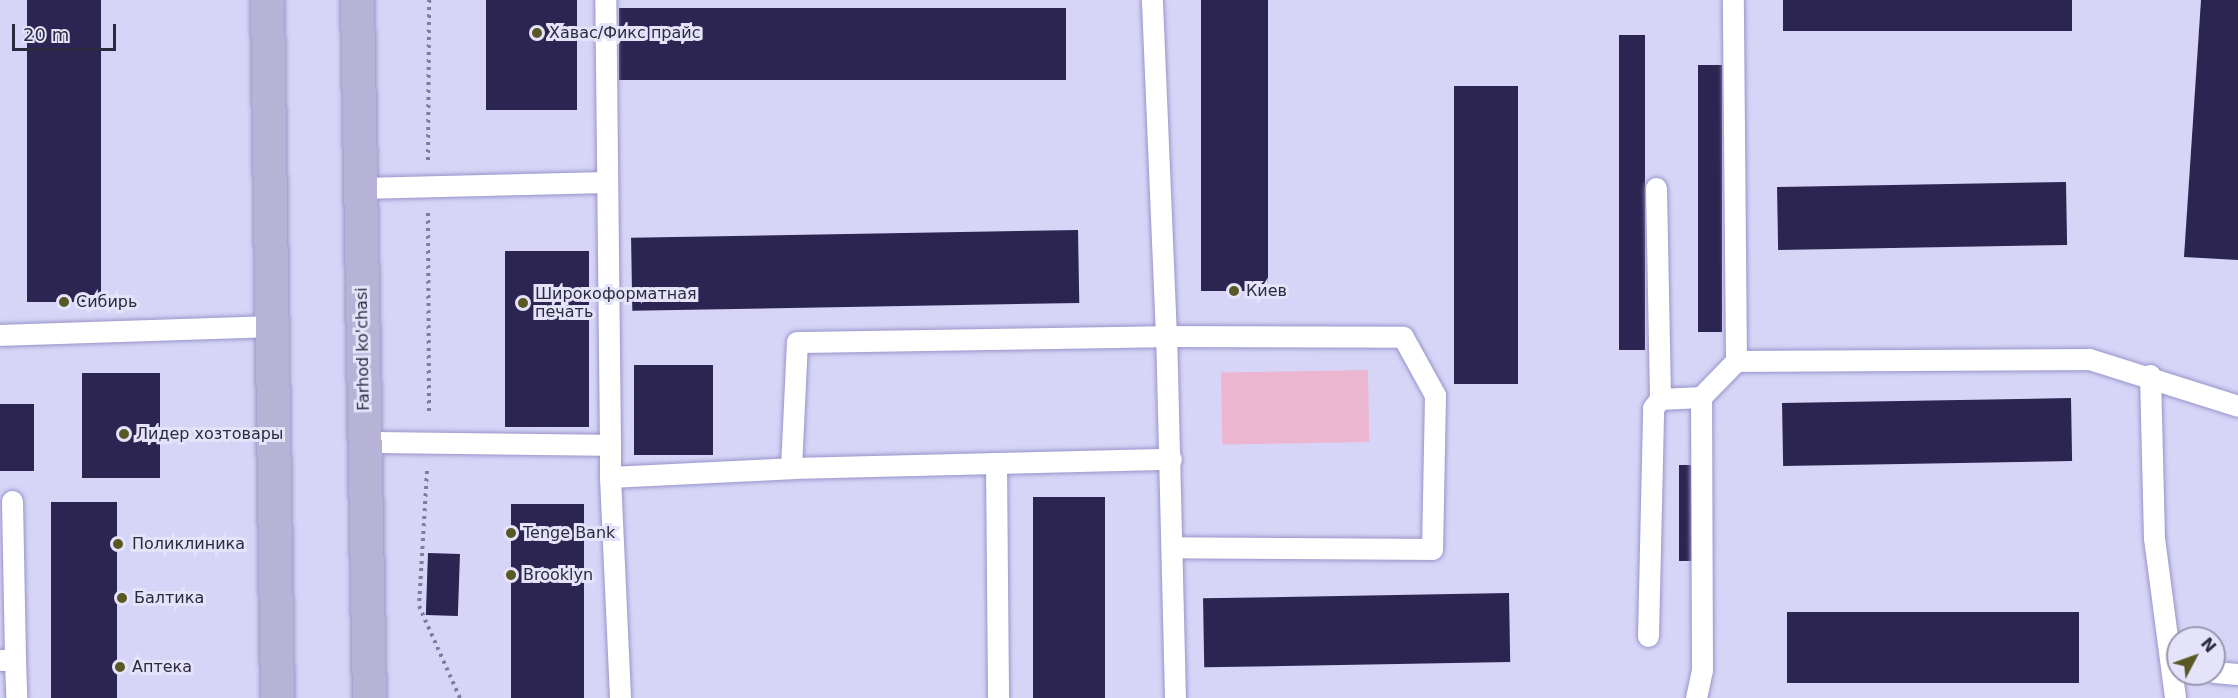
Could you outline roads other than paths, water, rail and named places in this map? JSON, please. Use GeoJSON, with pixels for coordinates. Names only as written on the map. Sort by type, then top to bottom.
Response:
{"type":"FeatureCollection","features":[{"type":"Feature","properties":{"kind":"main road"},"geometry":{"type":"LineString","coordinates":[[267,0],[277,698]]}},
{"type":"Feature","properties":{"kind":"main road","name":"Farhod ko'chasi"},"geometry":{"type":"LineString","coordinates":[[357,0],[369,698]]}},
{"type":"Feature","properties":{"kind":"lane"},"geometry":{"type":"LineString","coordinates":[[605,0],[609,445],[620,698]]}},
{"type":"Feature","properties":{"kind":"lane"},"geometry":{"type":"LineString","coordinates":[[1152,0],[1175,547],[1175,698]]}},
{"type":"Feature","properties":{"kind":"lane"},"geometry":{"type":"LineString","coordinates":[[1660,399],[1701,397],[1736,361],[1733,0]]}},
{"type":"Feature","properties":{"kind":"lane"},"geometry":{"type":"LineString","coordinates":[[360,188],[606,182]]}},
{"type":"Feature","properties":{"kind":"lane"},"geometry":{"type":"LineString","coordinates":[[1648,636],[1653,408],[1660,399],[1656,188]]}},
{"type":"Feature","properties":{"kind":"lane"},"geometry":{"type":"LineString","coordinates":[[0,334],[271,326]]}},
{"type":"Feature","properties":{"kind":"lane"},"geometry":{"type":"LineString","coordinates":[[791,468],[797,342],[1166,336],[1403,337],[1435,394],[1432,549],[1175,547]]}},
{"type":"Feature","properties":{"kind":"lane"},"geometry":{"type":"LineString","coordinates":[[1736,361],[2089,359],[2150,375],[2238,406]]}},
{"type":"Feature","properties":{"kind":"lane"},"geometry":{"type":"LineString","coordinates":[[2150,375],[2154,538],[2168,626]]}},
{"type":"Feature","properties":{"kind":"lane"},"geometry":{"type":"LineString","coordinates":[[1696,698],[1702,670],[1701,397]]}},
{"type":"Feature","properties":{"kind":"lane"},"geometry":{"type":"LineString","coordinates":[[365,442],[609,445]]}},
{"type":"Feature","properties":{"kind":"lane"},"geometry":{"type":"LineString","coordinates":[[610,477],[791,468],[1171,459]]}},
{"type":"Feature","properties":{"kind":"lane"},"geometry":{"type":"LineString","coordinates":[[996,463],[998,698]]}},
{"type":"Feature","properties":{"kind":"lane"},"geometry":{"type":"LineString","coordinates":[[12,501],[7,660],[16,698]]}},
{"type":"Feature","properties":{"kind":"place","name":"Хавас/Фикс прайс"},"geometry":{"type":"Point","coordinates":[537,33]}},
{"type":"Feature","properties":{"kind":"place","name":"Киев"},"geometry":{"type":"Point","coordinates":[1234,291]}},
{"type":"Feature","properties":{"kind":"place","name":"Сибирь"},"geometry":{"type":"Point","coordinates":[64,302]}},
{"type":"Feature","properties":{"kind":"place","name":"Широкоформатная печать"},"geometry":{"type":"Point","coordinates":[523,303]}},
{"type":"Feature","properties":{"kind":"place","name":"Лидер хозтовары"},"geometry":{"type":"Point","coordinates":[124,434]}},
{"type":"Feature","properties":{"kind":"place","name":"Tenge Bank"},"geometry":{"type":"Point","coordinates":[511,533]}},
{"type":"Feature","properties":{"kind":"place","name":"Поликлиника"},"geometry":{"type":"Point","coordinates":[118,544]}},
{"type":"Feature","properties":{"kind":"place","name":"Brooklyn"},"geometry":{"type":"Point","coordinates":[511,575]}},
{"type":"Feature","properties":{"kind":"place","name":"Балтика"},"geometry":{"type":"Point","coordinates":[122,598]}},
{"type":"Feature","properties":{"kind":"place","name":"Аптека"},"geometry":{"type":"Point","coordinates":[120,667]}}]}
